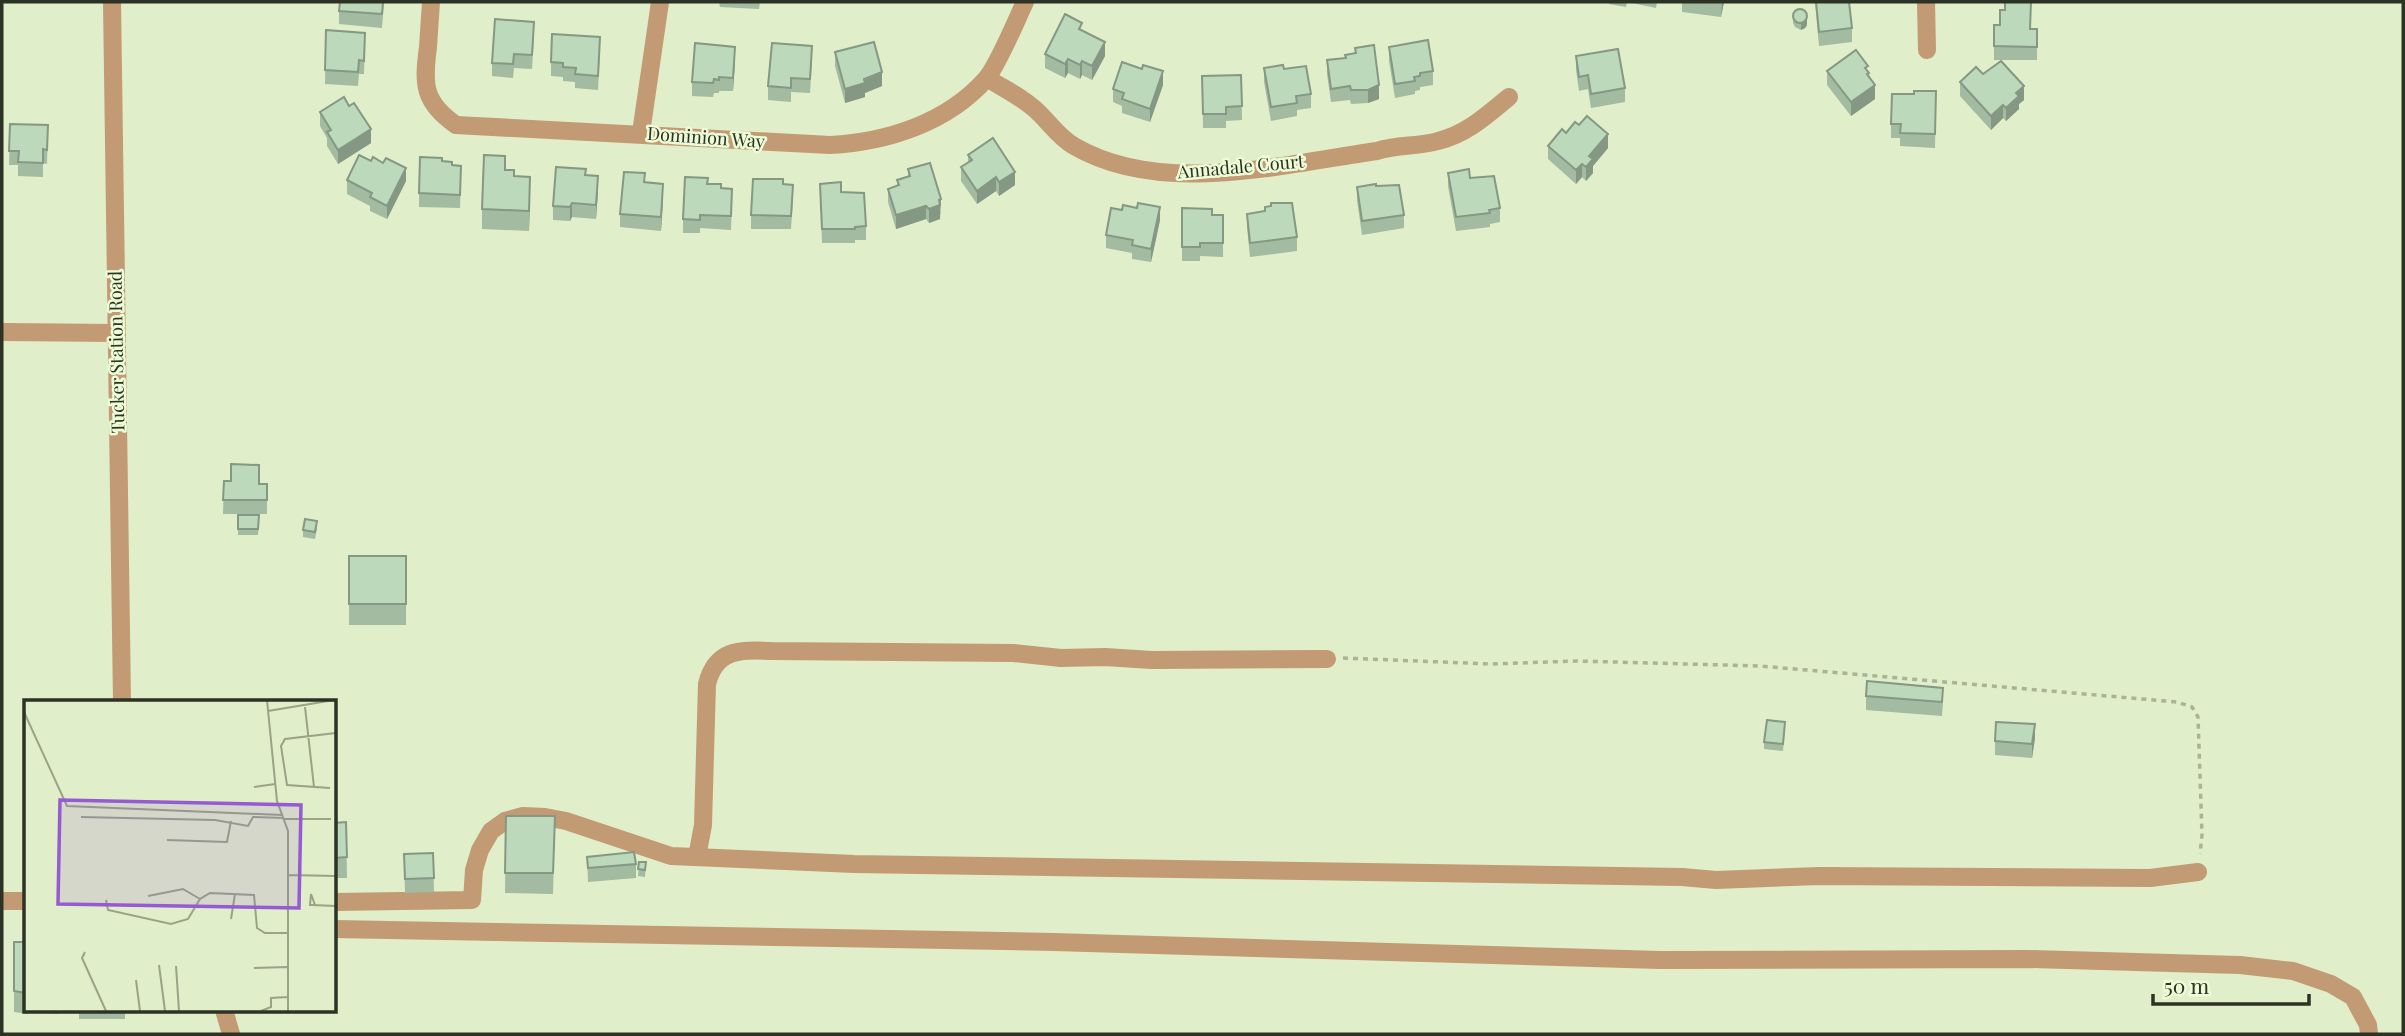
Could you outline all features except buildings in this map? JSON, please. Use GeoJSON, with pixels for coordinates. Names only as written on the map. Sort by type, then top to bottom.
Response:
{"type":"FeatureCollection","features":[{"type":"Feature","properties":{"kind":"street","name":"Tucker Station Road"},"geometry":{"type":"LineString","coordinates":[[112,2],[122,700]]}},
{"type":"Feature","properties":{"kind":"street","name":"Dominion Way"},"geometry":{"type":"LineString","coordinates":[[431,2],[424,65],[425,84],[431,102],[442,115],[456,125],[830,145],[861,144],[896,135],[930,120],[961,101],[987,78],[1025,2]]}},
{"type":"Feature","properties":{"kind":"street"},"geometry":{"type":"LineString","coordinates":[[641,134],[660,2]]}},
{"type":"Feature","properties":{"kind":"street"},"geometry":{"type":"LineString","coordinates":[[1926,2],[1927,50]]}},
{"type":"Feature","properties":{"kind":"street","name":"Annadale Court"},"geometry":{"type":"LineString","coordinates":[[987,78],[1038,112],[1057,134],[1074,146],[1097,157],[1164,173],[1200,174],[1262,167],[1377,151],[1393,146],[1437,142],[1461,133],[1481,121],[1509,97]]}},
{"type":"Feature","properties":{"kind":"street"},"geometry":{"type":"LineString","coordinates":[[2,332],[117,333]]}},
{"type":"Feature","properties":{"kind":"street"},"geometry":{"type":"LineString","coordinates":[[697,857],[703,825],[708,684],[713,667],[728,654],[772,650],[1013,653],[1061,658],[1152,660],[1327,659]]}},
{"type":"Feature","properties":{"kind":"street"},"geometry":{"type":"LineString","coordinates":[[336,902],[472,900],[474,870],[480,850],[491,831],[505,821],[523,816],[566,821],[671,856],[868,865],[1682,877],[1716,880],[1819,876],[2150,878],[2198,872]]}},
{"type":"Feature","properties":{"kind":"street"},"geometry":{"type":"LineString","coordinates":[[2,901],[24,901]]}},
{"type":"Feature","properties":{"kind":"street"},"geometry":{"type":"LineString","coordinates":[[336,929],[1055,942],[1661,960],[2028,959],[2240,965],[2293,971],[2331,984],[2353,997],[2368,1025],[2369,1034]]}},
{"type":"Feature","properties":{"kind":"street"},"geometry":{"type":"LineString","coordinates":[[224,1012],[230,1034]]}},
{"type":"Feature","properties":{"kind":"path"},"geometry":{"type":"LineString","coordinates":[[1327,659],[1491,664],[1577,661],[1760,666],[2177,702],[2192,707],[2198,717],[2202,835],[2198,872]]}}]}
